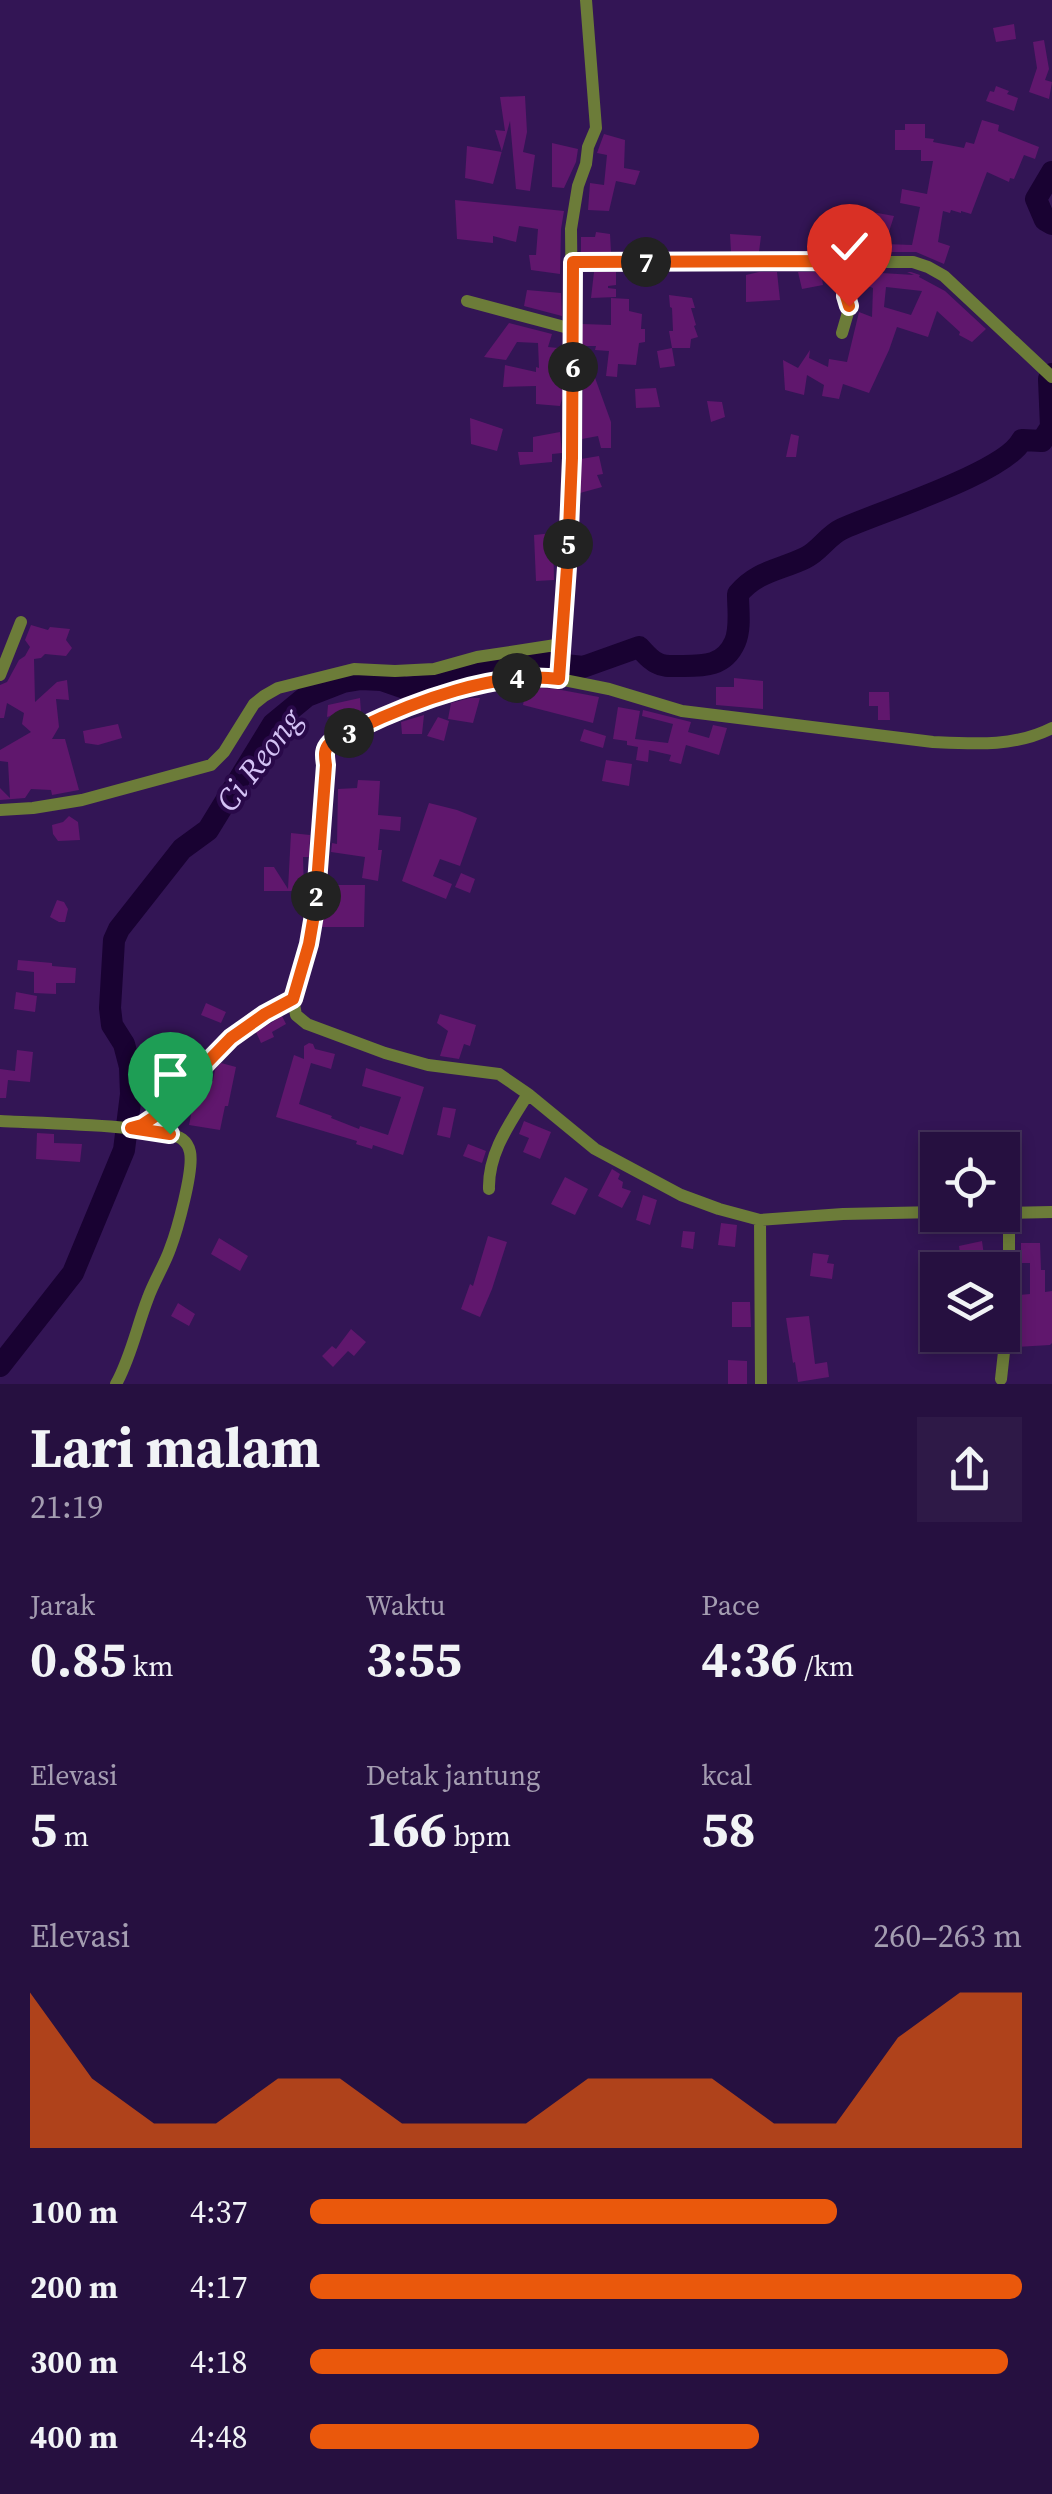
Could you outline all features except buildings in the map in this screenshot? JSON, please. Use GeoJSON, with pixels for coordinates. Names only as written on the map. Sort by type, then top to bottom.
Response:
{"type":"FeatureCollection","features":[{"type":"Feature","properties":{"kind":"street"},"geometry":{"type":"LineString","coordinates":[[560,674],[572,458],[572,229],[575,200],[596,128],[586,0]]}},
{"type":"Feature","properties":{"kind":"street"},"geometry":{"type":"LineString","coordinates":[[842,333],[856,261]]}},
{"type":"Feature","properties":{"kind":"street"},"geometry":{"type":"LineString","coordinates":[[573,262],[912,262],[944,276],[1049,375]]}},
{"type":"Feature","properties":{"kind":"street"},"geometry":{"type":"LineString","coordinates":[[467,301],[572,329]]}},
{"type":"Feature","properties":{"kind":"street"},"geometry":{"type":"LineString","coordinates":[[0,676],[21,622]]}},
{"type":"Feature","properties":{"kind":"street"},"geometry":{"type":"LineString","coordinates":[[0,810],[82,800],[211,765],[224,752],[254,704],[278,688],[354,669],[434,669],[477,657],[562,646]]}},
{"type":"Feature","properties":{"kind":"street"},"geometry":{"type":"LineString","coordinates":[[920,1212],[760,1220],[681,1195],[648,1179],[595,1149],[499,1074],[428,1064],[385,1053],[307,1024],[296,1015],[293,999],[315,909],[324,753],[329,744],[371,723],[456,691],[508,678],[560,674],[682,710],[932,742],[1024,740],[1052,728]]}},
{"type":"Feature","properties":{"kind":"street"},"geometry":{"type":"LineString","coordinates":[[131,1128],[154,1117],[231,1038],[293,999]]}},
{"type":"Feature","properties":{"kind":"street"},"geometry":{"type":"LineString","coordinates":[[490,1188],[491,1163],[528,1094]]}},
{"type":"Feature","properties":{"kind":"street"},"geometry":{"type":"LineString","coordinates":[[0,1121],[131,1128],[170,1134],[180,1138],[190,1152],[190,1167],[169,1252],[116,1384]]}},
{"type":"Feature","properties":{"kind":"street"},"geometry":{"type":"LineString","coordinates":[[1020,1213],[1052,1212]]}},
{"type":"Feature","properties":{"kind":"street"},"geometry":{"type":"LineString","coordinates":[[760,1220],[762,1384]]}},
{"type":"Feature","properties":{"kind":"street"},"geometry":{"type":"LineString","coordinates":[[1001,1379],[1010,1306],[1007,1232]]}},
{"type":"Feature","properties":{"kind":"waterway","name":"Ci Reong"},"geometry":{"type":"LineString","coordinates":[[1052,172],[1036,199],[1045,220],[1052,224]]}},
{"type":"Feature","properties":{"kind":"waterway","name":"Ci Reong"},"geometry":{"type":"LineString","coordinates":[[0,1366],[73,1273],[124,1150],[130,1067],[124,1044],[112,1025],[114,940],[182,849],[208,830],[273,724],[307,696],[361,679],[382,680],[405,688],[443,684],[473,669],[519,660],[583,667],[639,647],[665,666],[719,661],[737,637],[738,594],[753,580],[810,555],[842,529],[992,465],[1022,440],[1042,441],[1051,427],[1052,374]]}},
{"type":"Feature","properties":{"kind":"route"},"geometry":{"type":"LineString","coordinates":[[170,1134],[131,1128],[154,1117],[231,1038],[293,999],[315,909],[324,753],[329,744],[371,723],[456,691],[508,678],[559,679],[572,458],[573,262],[856,261],[846,296],[849,306]]}}]}
